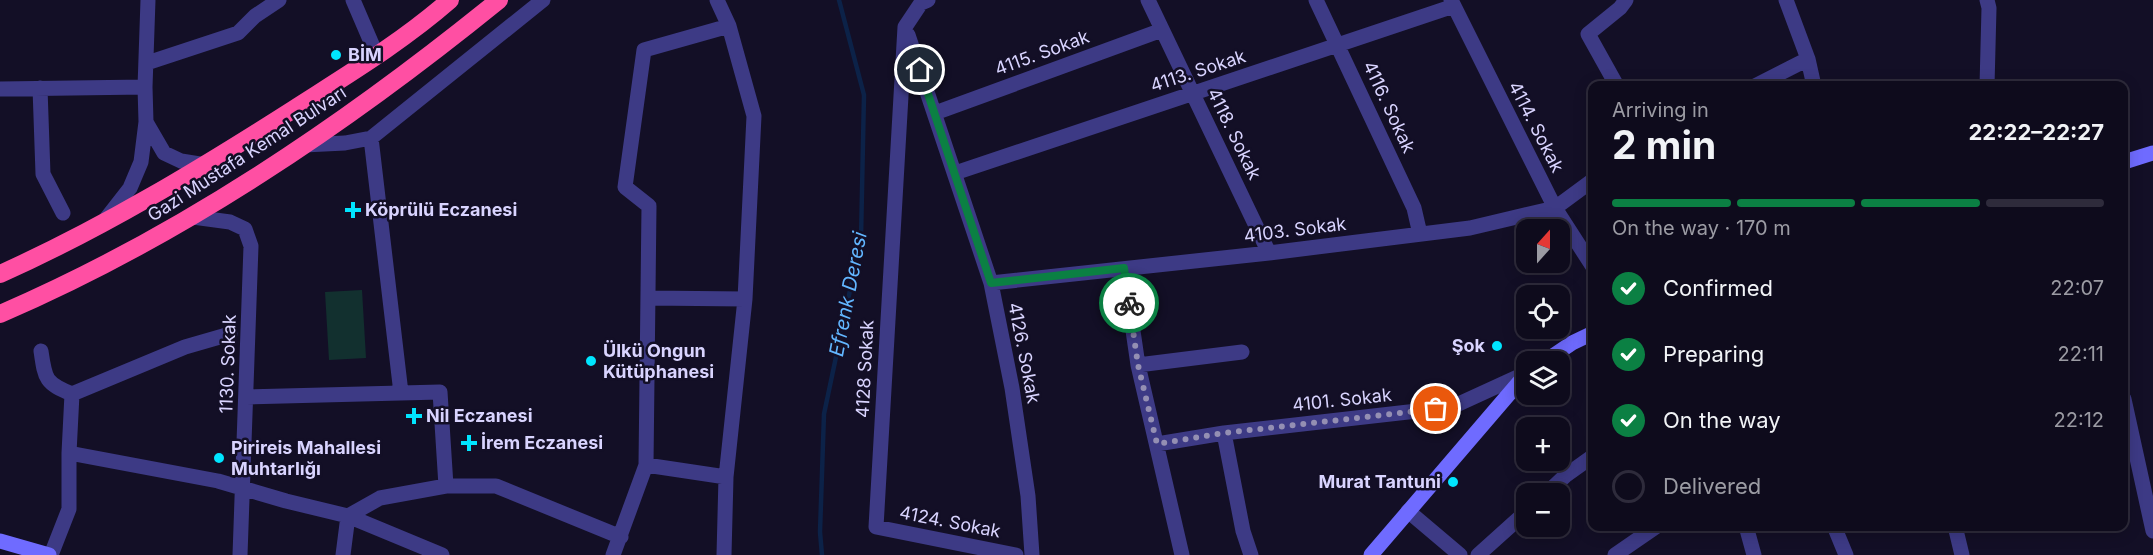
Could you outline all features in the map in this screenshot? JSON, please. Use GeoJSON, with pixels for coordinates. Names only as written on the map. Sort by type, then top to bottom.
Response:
{"type":"FeatureCollection","features":[{"type":"Feature","properties":{"kind":"highway","name":"Gazi Mustafa Kemal Bulvarı"},"geometry":{"type":"LineString","coordinates":[[0,274],[206,165],[377,56],[450,0]]}},
{"type":"Feature","properties":{"kind":"highway","name":"Gazi Mustafa Kemal Bulvarı"},"geometry":{"type":"LineString","coordinates":[[0,314],[92,272],[193,217],[304,145],[392,84],[499,0]]}},
{"type":"Feature","properties":{"kind":"street"},"geometry":{"type":"LineString","coordinates":[[105,220],[130,188],[141,162],[146,122],[148,0]]}},
{"type":"Feature","properties":{"kind":"street"},"geometry":{"type":"LineString","coordinates":[[253,0],[255,16]]}},
{"type":"Feature","properties":{"kind":"street"},"geometry":{"type":"LineString","coordinates":[[147,63],[238,33],[255,16],[279,0]]}},
{"type":"Feature","properties":{"kind":"street"},"geometry":{"type":"LineString","coordinates":[[353,0],[377,56]]}},
{"type":"Feature","properties":{"kind":"street"},"geometry":{"type":"LineString","coordinates":[[304,145],[345,143],[371,138],[543,0]]}},
{"type":"Feature","properties":{"kind":"street"},"geometry":{"type":"LineString","coordinates":[[717,0],[729,26],[754,116],[745,299],[726,477],[724,555]]}},
{"type":"Feature","properties":{"kind":"street","name":"4118. Sokak"},"geometry":{"type":"LineString","coordinates":[[1148,0],[1269,253]]}},
{"type":"Feature","properties":{"kind":"street","name":"4116. Sokak"},"geometry":{"type":"LineString","coordinates":[[1316,0],[1414,208],[1420,234]]}},
{"type":"Feature","properties":{"kind":"street"},"geometry":{"type":"LineString","coordinates":[[1614,81],[1588,34],[1620,8],[1626,0]]}},
{"type":"Feature","properties":{"kind":"street"},"geometry":{"type":"LineString","coordinates":[[1786,0],[1808,59],[1813,81]]}},
{"type":"Feature","properties":{"kind":"street"},"geometry":{"type":"LineString","coordinates":[[1987,0],[1989,8],[1987,81]]}},
{"type":"Feature","properties":{"kind":"street"},"geometry":{"type":"LineString","coordinates":[[904,27],[925,2]]}},
{"type":"Feature","properties":{"kind":"street","name":"4113. Sokak"},"geometry":{"type":"LineString","coordinates":[[955,172],[1338,45],[1452,3]]}},
{"type":"Feature","properties":{"kind":"street","name":"4114. Sokak"},"geometry":{"type":"LineString","coordinates":[[1452,3],[1555,208],[1588,259]]}},
{"type":"Feature","properties":{"kind":"street"},"geometry":{"type":"LineString","coordinates":[[613,555],[646,465],[650,207],[625,187],[644,50],[729,26]]}},
{"type":"Feature","properties":{"kind":"street","name":"4126. Sokak"},"geometry":{"type":"LineString","coordinates":[[904,27],[991,283],[1012,388],[1028,496],[1032,555]]}},
{"type":"Feature","properties":{"kind":"street","name":"4128 Sokak"},"geometry":{"type":"LineString","coordinates":[[876,527],[904,27]]}},
{"type":"Feature","properties":{"kind":"street","name":"4115. Sokak"},"geometry":{"type":"LineString","coordinates":[[935,113],[1162,30]]}},
{"type":"Feature","properties":{"kind":"street"},"geometry":{"type":"LineString","coordinates":[[1765,81],[1808,59]]}},
{"type":"Feature","properties":{"kind":"street"},"geometry":{"type":"LineString","coordinates":[[0,89],[145,87]]}},
{"type":"Feature","properties":{"kind":"street"},"geometry":{"type":"LineString","coordinates":[[40,88],[43,174],[63,213]]}},
{"type":"Feature","properties":{"kind":"street"},"geometry":{"type":"LineString","coordinates":[[146,122],[164,153],[181,161],[206,165]]}},
{"type":"Feature","properties":{"kind":"street"},"geometry":{"type":"LineString","coordinates":[[371,138],[401,393]]}},
{"type":"Feature","properties":{"kind":"street"},"geometry":{"type":"LineString","coordinates":[[2128,161],[2153,153]]}},
{"type":"Feature","properties":{"kind":"street","name":"4103. Sokak"},"geometry":{"type":"LineString","coordinates":[[991,283],[1269,253],[1470,228],[1555,208],[1588,184]]}},
{"type":"Feature","properties":{"kind":"street","name":"1130. Sokak"},"geometry":{"type":"LineString","coordinates":[[193,217],[230,222],[245,229],[251,246],[240,555]]}},
{"type":"Feature","properties":{"kind":"street"},"geometry":{"type":"LineString","coordinates":[[1124,268],[1138,365],[1182,555]]}},
{"type":"Feature","properties":{"kind":"street"},"geometry":{"type":"LineString","coordinates":[[650,298],[745,299]]}},
{"type":"Feature","properties":{"kind":"street"},"geometry":{"type":"LineString","coordinates":[[41,351],[44,374],[53,386],[72,394],[185,347],[230,334]]}},
{"type":"Feature","properties":{"kind":"street"},"geometry":{"type":"LineString","coordinates":[[1560,351],[1588,335]]}},
{"type":"Feature","properties":{"kind":"street"},"geometry":{"type":"LineString","coordinates":[[1138,365],[1242,352]]}},
{"type":"Feature","properties":{"kind":"street","name":"4101. Sokak"},"geometry":{"type":"LineString","coordinates":[[1157,444],[1224,433],[1452,406],[1516,378]]}},
{"type":"Feature","properties":{"kind":"street"},"geometry":{"type":"LineString","coordinates":[[1371,555],[1516,386]]}},
{"type":"Feature","properties":{"kind":"street"},"geometry":{"type":"LineString","coordinates":[[247,397],[440,392],[446,486]]}},
{"type":"Feature","properties":{"kind":"street"},"geometry":{"type":"LineString","coordinates":[[2,542],[50,555],[69,509],[72,394]]}},
{"type":"Feature","properties":{"kind":"street"},"geometry":{"type":"LineString","coordinates":[[2128,417],[2153,531]]}},
{"type":"Feature","properties":{"kind":"street"},"geometry":{"type":"LineString","coordinates":[[1224,433],[1243,531],[1251,555]]}},
{"type":"Feature","properties":{"kind":"street"},"geometry":{"type":"LineString","coordinates":[[69,453],[218,481],[348,516],[442,555]]}},
{"type":"Feature","properties":{"kind":"street"},"geometry":{"type":"LineString","coordinates":[[1560,483],[1588,460]]}},
{"type":"Feature","properties":{"kind":"street"},"geometry":{"type":"LineString","coordinates":[[646,465],[726,477]]}},
{"type":"Feature","properties":{"kind":"street"},"geometry":{"type":"LineString","coordinates":[[348,516],[380,498],[446,486],[496,486],[621,537]]}},
{"type":"Feature","properties":{"kind":"street"},"geometry":{"type":"LineString","coordinates":[[1408,511],[1460,555]]}},
{"type":"Feature","properties":{"kind":"street"},"geometry":{"type":"LineString","coordinates":[[343,555],[348,516]]}},
{"type":"Feature","properties":{"kind":"street"},"geometry":{"type":"LineString","coordinates":[[1478,555],[1516,521]]}},
{"type":"Feature","properties":{"kind":"street","name":"4124. Sokak"},"geometry":{"type":"LineString","coordinates":[[876,527],[1016,555]]}},
{"type":"Feature","properties":{"kind":"street"},"geometry":{"type":"LineString","coordinates":[[1615,555],[1650,531]]}},
{"type":"Feature","properties":{"kind":"street"},"geometry":{"type":"LineString","coordinates":[[1747,531],[1754,555]]}},
{"type":"Feature","properties":{"kind":"street"},"geometry":{"type":"LineString","coordinates":[[1836,531],[1846,555]]}},
{"type":"Feature","properties":{"kind":"street"},"geometry":{"type":"LineString","coordinates":[[1956,531],[1962,555]]}},
{"type":"Feature","properties":{"kind":"green space"},"geometry":{"type":"Polygon","coordinates":[[[362,290],[366,358],[329,360],[325,292],[362,290]]]}},
{"type":"Feature","properties":{"kind":"waterway","name":"Efrenk Deresi"},"geometry":{"type":"LineString","coordinates":[[822,555],[820,532],[824,414],[861,238],[864,95],[839,0]]}},
{"type":"Feature","properties":{"kind":"way so far"},"geometry":{"type":"LineString","coordinates":[[1129,303],[1138,365],[1157,444],[1224,433],[1436,409]]}},
{"type":"Feature","properties":{"kind":"place","name":"BİM"},"geometry":{"type":"Point","coordinates":[336,55]}},
{"type":"Feature","properties":{"kind":"place","name":"Köprülü Eczanesi"},"geometry":{"type":"Point","coordinates":[353,210]}},
{"type":"Feature","properties":{"kind":"place","name":"Şok"},"geometry":{"type":"Point","coordinates":[1497,346]}},
{"type":"Feature","properties":{"kind":"place","name":"Ülkü Ongun Kütüphanesi"},"geometry":{"type":"Point","coordinates":[591,361]}},
{"type":"Feature","properties":{"kind":"place","name":"Nil Eczanesi"},"geometry":{"type":"Point","coordinates":[414,416]}},
{"type":"Feature","properties":{"kind":"place","name":"İrem Eczanesi"},"geometry":{"type":"Point","coordinates":[469,443]}},
{"type":"Feature","properties":{"kind":"place","name":"Pirireis Mahallesi Muhtarlığı"},"geometry":{"type":"Point","coordinates":[219,458]}},
{"type":"Feature","properties":{"kind":"place","name":"Murat Tantuni"},"geometry":{"type":"Point","coordinates":[1453,482]}},
{"type":"Feature","properties":{"kind":"route"},"geometry":{"type":"LineString","coordinates":[[920,70],[991,283],[1124,268],[1129,303]]}}]}
